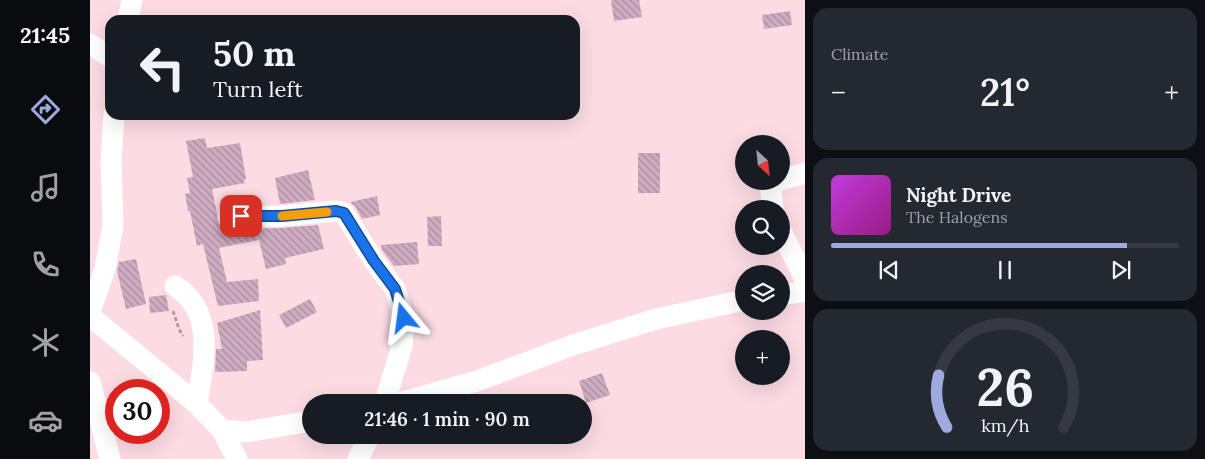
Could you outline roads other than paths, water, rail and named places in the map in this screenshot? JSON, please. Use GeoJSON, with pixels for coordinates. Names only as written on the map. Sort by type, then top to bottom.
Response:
{"type":"FeatureCollection","features":[{"type":"Feature","properties":{"kind":"street"},"geometry":{"type":"LineString","coordinates":[[129,15],[132,0]]}},
{"type":"Feature","properties":{"kind":"street"},"geometry":{"type":"LineString","coordinates":[[90,44],[105,54]]}},
{"type":"Feature","properties":{"kind":"street"},"geometry":{"type":"LineString","coordinates":[[114,120],[111,160],[113,225],[105,269],[90,314],[197,404],[222,430],[237,459]]}},
{"type":"Feature","properties":{"kind":"street"},"geometry":{"type":"LineString","coordinates":[[790,177],[805,173]]}},
{"type":"Feature","properties":{"kind":"street"},"geometry":{"type":"LineString","coordinates":[[229,217],[282,216],[336,211],[344,213],[374,261],[395,289],[404,318],[402,346],[387,394]]}},
{"type":"Feature","properties":{"kind":"street"},"geometry":{"type":"LineString","coordinates":[[790,249],[805,279]]}},
{"type":"Feature","properties":{"kind":"street"},"geometry":{"type":"LineString","coordinates":[[175,286],[186,293],[194,303],[200,317],[204,335],[205,352],[197,404]]}},
{"type":"Feature","properties":{"kind":"street"},"geometry":{"type":"LineString","coordinates":[[790,293],[805,291]]}},
{"type":"Feature","properties":{"kind":"street"},"geometry":{"type":"LineString","coordinates":[[431,394],[477,381],[573,344],[656,319],[735,302]]}},
{"type":"Feature","properties":{"kind":"street"},"geometry":{"type":"LineString","coordinates":[[90,382],[110,459]]}},
{"type":"Feature","properties":{"kind":"street"},"geometry":{"type":"LineString","coordinates":[[222,430],[246,432],[302,423]]}},
{"type":"Feature","properties":{"kind":"street"},"geometry":{"type":"LineString","coordinates":[[358,459],[366,444]]}}]}
